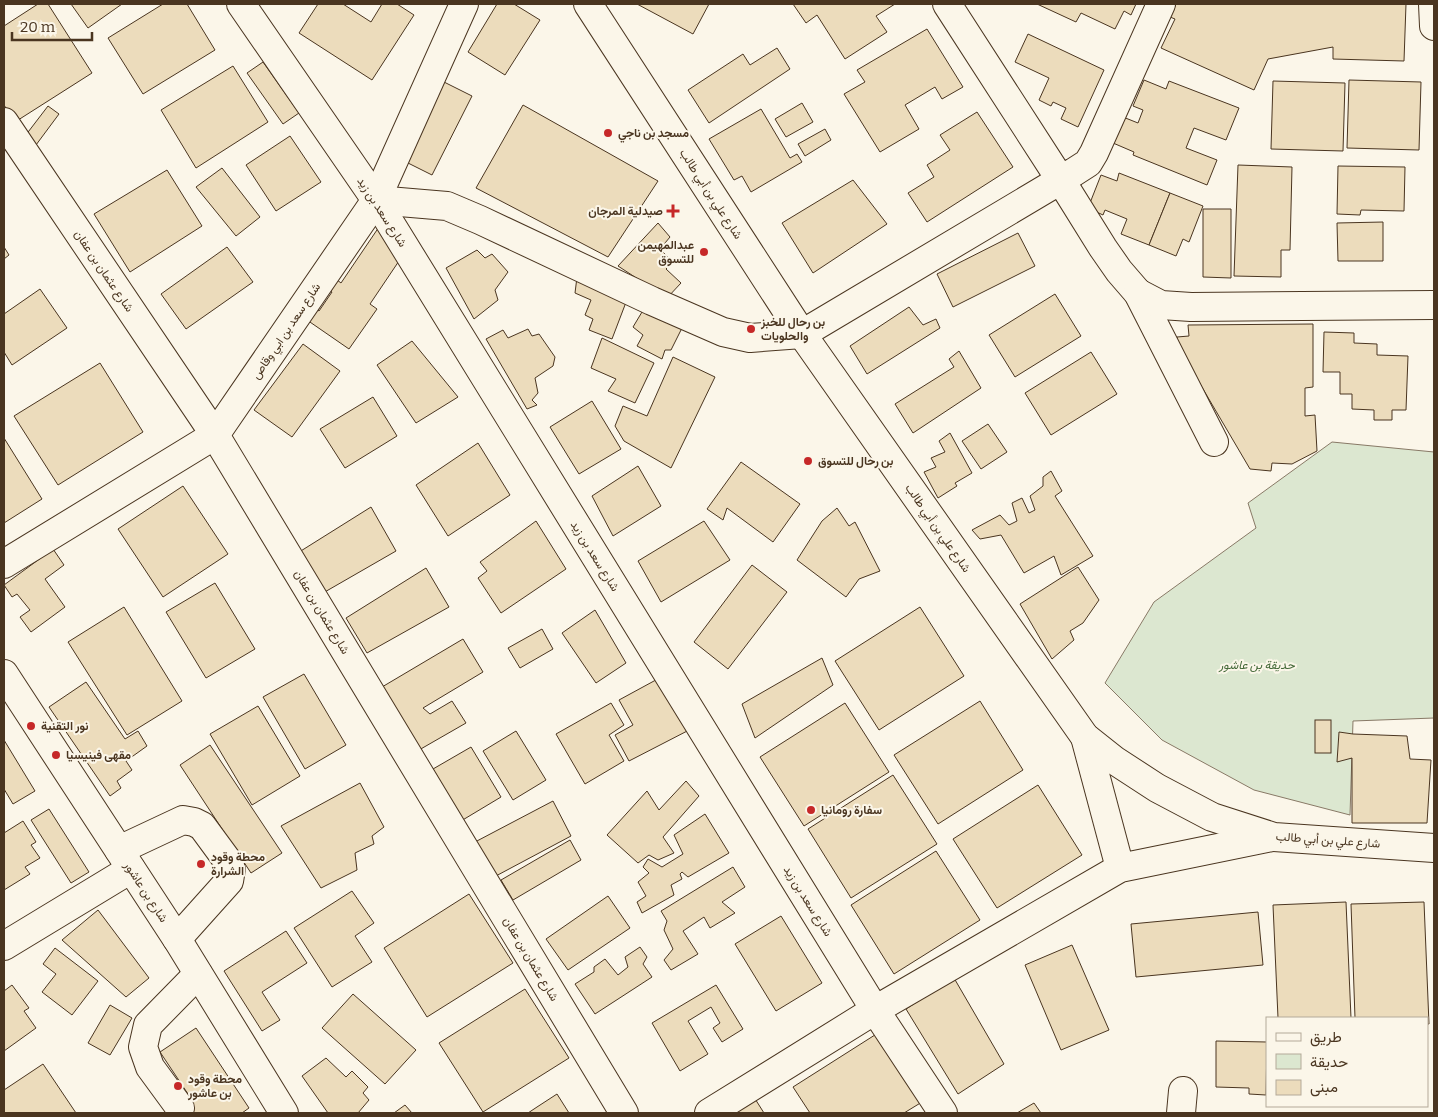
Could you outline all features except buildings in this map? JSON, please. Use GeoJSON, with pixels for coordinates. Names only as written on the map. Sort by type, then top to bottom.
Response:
{"type":"FeatureCollection","features":[{"type":"Feature","properties":{"kind":"street","name":"شارع سعد بن زيد"},"geometry":{"type":"LineString","coordinates":[[240,4],[376,200],[875,1010],[943,1113]]}},
{"type":"Feature","properties":{"kind":"street","name":"شارع سعد بن ابي وقاص"},"geometry":{"type":"LineString","coordinates":[[4,564],[215,435],[376,200],[464,4]]}},
{"type":"Feature","properties":{"kind":"street"},"geometry":{"type":"LineString","coordinates":[[947,4],[1103,248],[1138,293],[1214,442]]}},
{"type":"Feature","properties":{"kind":"street"},"geometry":{"type":"LineString","coordinates":[[376,200],[447,206],[723,332],[750,338],[802,334],[1088,163],[1160,4]]}},
{"type":"Feature","properties":{"kind":"street"},"geometry":{"type":"LineString","coordinates":[[1433,4],[1434,26]]}},
{"type":"Feature","properties":{"kind":"street","name":"شارع علي بن أبي طالب"},"geometry":{"type":"LineString","coordinates":[[598,9],[802,334],[1085,737],[1114,760],[1157,788],[1212,817],[1274,837],[1434,848]]}},
{"type":"Feature","properties":{"kind":"street","name":"شارع عثمان بن عفان"},"geometry":{"type":"LineString","coordinates":[[4,122],[215,435],[624,1113]]}},
{"type":"Feature","properties":{"kind":"street"},"geometry":{"type":"LineString","coordinates":[[1138,293],[1161,305],[1191,307],[1434,305]]}},
{"type":"Feature","properties":{"kind":"street","name":"شارع بن عاشور"},"geometry":{"type":"LineString","coordinates":[[4,674],[177,939],[284,1113]]}},
{"type":"Feature","properties":{"kind":"street"},"geometry":{"type":"LineString","coordinates":[[1085,737],[1120,868]]}},
{"type":"Feature","properties":{"kind":"street"},"geometry":{"type":"LineString","coordinates":[[4,946],[183,820],[202,826],[227,860],[231,869],[228,881],[177,939]]}},
{"type":"Feature","properties":{"kind":"street"},"geometry":{"type":"LineString","coordinates":[[709,1113],[875,1010],[1120,868],[1274,837]]}},
{"type":"Feature","properties":{"kind":"street"},"geometry":{"type":"LineString","coordinates":[[180,1108],[150,1067],[143,1047],[148,1025],[198,974]]}},
{"type":"Feature","properties":{"kind":"green space","name":"حديقة بن عاشور"},"geometry":{"type":"Polygon","coordinates":[[[1332,442],[1434,452],[1434,718],[1353,721],[1350,815],[1254,790],[1162,740],[1105,683],[1154,602],[1256,528],[1248,503],[1332,442]]]}},
{"type":"Feature","properties":{"kind":"place","name":"مسجد بن ناجي"},"geometry":{"type":"Point","coordinates":[608,133]}},
{"type":"Feature","properties":{"kind":"place","name":"صيدلية المرجان"},"geometry":{"type":"Point","coordinates":[673,211]}},
{"type":"Feature","properties":{"kind":"place","name":"عبدالمهيمن للتسوق"},"geometry":{"type":"Point","coordinates":[704,252]}},
{"type":"Feature","properties":{"kind":"place","name":"بن رحال للخبز والحلويات"},"geometry":{"type":"Point","coordinates":[751,329]}},
{"type":"Feature","properties":{"kind":"place","name":"بن رحال للتسوق"},"geometry":{"type":"Point","coordinates":[808,461]}},
{"type":"Feature","properties":{"kind":"place","name":"نور التقنية"},"geometry":{"type":"Point","coordinates":[31,726]}},
{"type":"Feature","properties":{"kind":"place","name":"مقهى فينيسيا"},"geometry":{"type":"Point","coordinates":[56,755]}},
{"type":"Feature","properties":{"kind":"place","name":"سفارة رومانيا"},"geometry":{"type":"Point","coordinates":[811,810]}},
{"type":"Feature","properties":{"kind":"place","name":"محطة وقود الشرارة"},"geometry":{"type":"Point","coordinates":[201,864]}},
{"type":"Feature","properties":{"kind":"place","name":"محطة وقود بن عاشور"},"geometry":{"type":"Point","coordinates":[178,1086]}}]}
